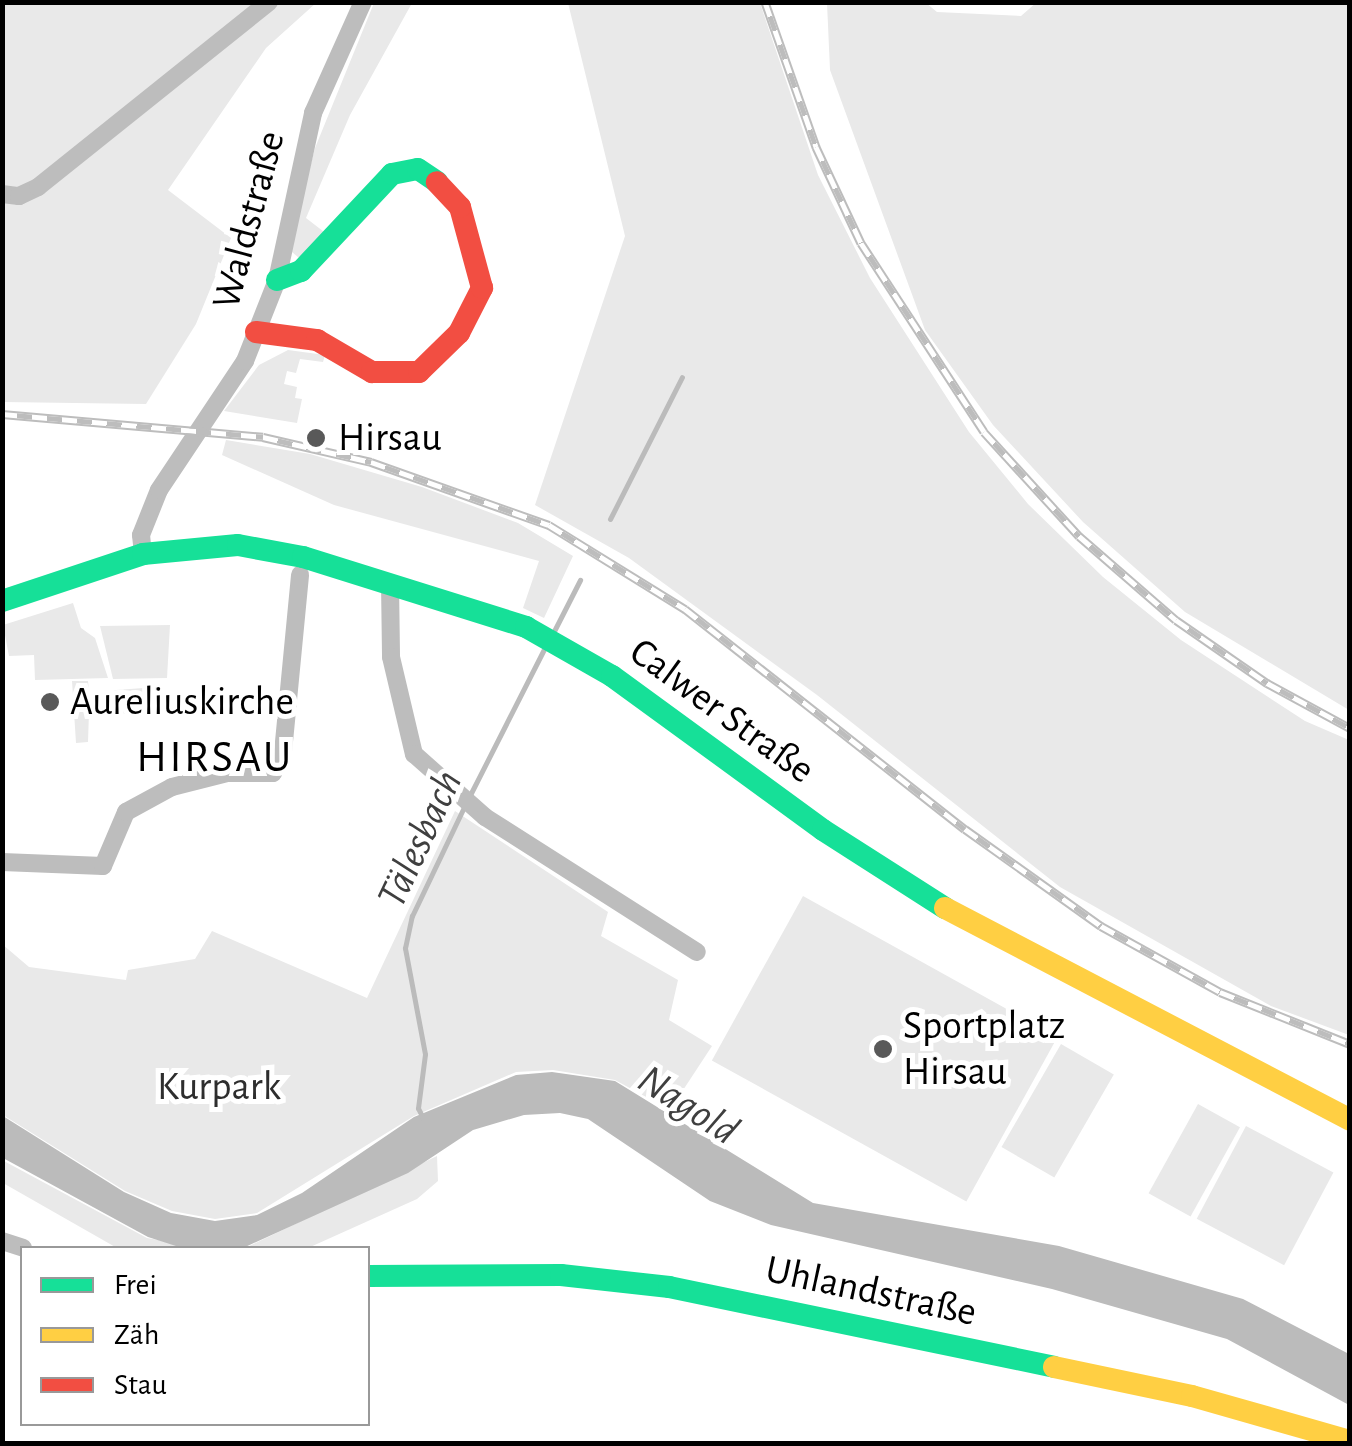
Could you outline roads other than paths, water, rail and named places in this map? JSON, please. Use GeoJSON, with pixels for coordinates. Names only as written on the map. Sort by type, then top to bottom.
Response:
{"type":"FeatureCollection","features":[{"type":"Feature","properties":{"kind":"street"},"geometry":{"type":"LineString","coordinates":[[2,194],[19,196],[38,186],[269,2]]}},
{"type":"Feature","properties":{"kind":"street","name":"Waldstraße"},"geometry":{"type":"LineString","coordinates":[[143,554],[141,534],[159,490],[245,361],[277,280],[313,113],[363,2]]}},
{"type":"Feature","properties":{"kind":"street"},"geometry":{"type":"LineString","coordinates":[[256,332],[316,340],[372,372],[418,372],[458,333],[482,288],[460,207],[450,190],[418,169],[392,174],[301,270],[277,280]]}},
{"type":"Feature","properties":{"kind":"street","name":"Calwer Straße"},"geometry":{"type":"LineString","coordinates":[[2,601],[143,554],[206,544],[268,548],[526,626],[570,650],[956,915],[1350,1120]]}},
{"type":"Feature","properties":{"kind":"street"},"geometry":{"type":"LineString","coordinates":[[2,862],[103,866],[126,812],[209,778],[273,773],[283,752],[300,575]]}},
{"type":"Feature","properties":{"kind":"street"},"geometry":{"type":"LineString","coordinates":[[390,583],[391,657],[400,710],[414,754],[478,812],[696,952]]}},
{"type":"Feature","properties":{"kind":"street","name":"Uhlandstraße"},"geometry":{"type":"LineString","coordinates":[[370,1276],[562,1275],[669,1287],[1192,1396],[1350,1441]]}},
{"type":"Feature","properties":{"kind":"waterway","name":"Tälesbach"},"geometry":{"type":"LineString","coordinates":[[610,519],[682,377]]}},
{"type":"Feature","properties":{"kind":"waterway","name":"Tälesbach"},"geometry":{"type":"LineString","coordinates":[[552,635],[580,580]]}},
{"type":"Feature","properties":{"kind":"waterway","name":"Tälesbach"},"geometry":{"type":"LineString","coordinates":[[470,795],[544,649]]}},
{"type":"Feature","properties":{"kind":"waterway","name":"Tälesbach"},"geometry":{"type":"LineString","coordinates":[[423,1118],[418,1108],[425,1054],[405,948],[412,916],[465,805]]}},
{"type":"Feature","properties":{"kind":"railway"},"geometry":{"type":"LineString","coordinates":[[765,2],[816,147],[861,243],[984,432],[1079,536],[1176,620],[1267,683],[1350,728]]}},
{"type":"Feature","properties":{"kind":"railway"},"geometry":{"type":"LineString","coordinates":[[2,414],[263,437],[371,462],[549,525],[685,609],[965,829],[1101,926],[1220,992],[1350,1044]]}},
{"type":"Feature","properties":{"kind":"place","name":"Hirsau"},"geometry":{"type":"Point","coordinates":[316,438]}},
{"type":"Feature","properties":{"kind":"place","name":"Aureliuskirche"},"geometry":{"type":"Point","coordinates":[50,702]}},
{"type":"Feature","properties":{"kind":"place","name":"Sportplatz Hirsau"},"geometry":{"type":"Point","coordinates":[883,1049]}},
{"type":"Feature","properties":{"kind":"district","name":"HIRSAU"},"geometry":{"type":"Point","coordinates":[215,758]}},
{"type":"Feature","properties":{"kind":"park label","name":"Kurpark"},"geometry":{"type":"Point","coordinates":[219,1087]}},
{"type":"Feature","properties":{"kind":"water label","name":"Nagold"},"geometry":{"type":"Point","coordinates":[688,1105]}}]}
